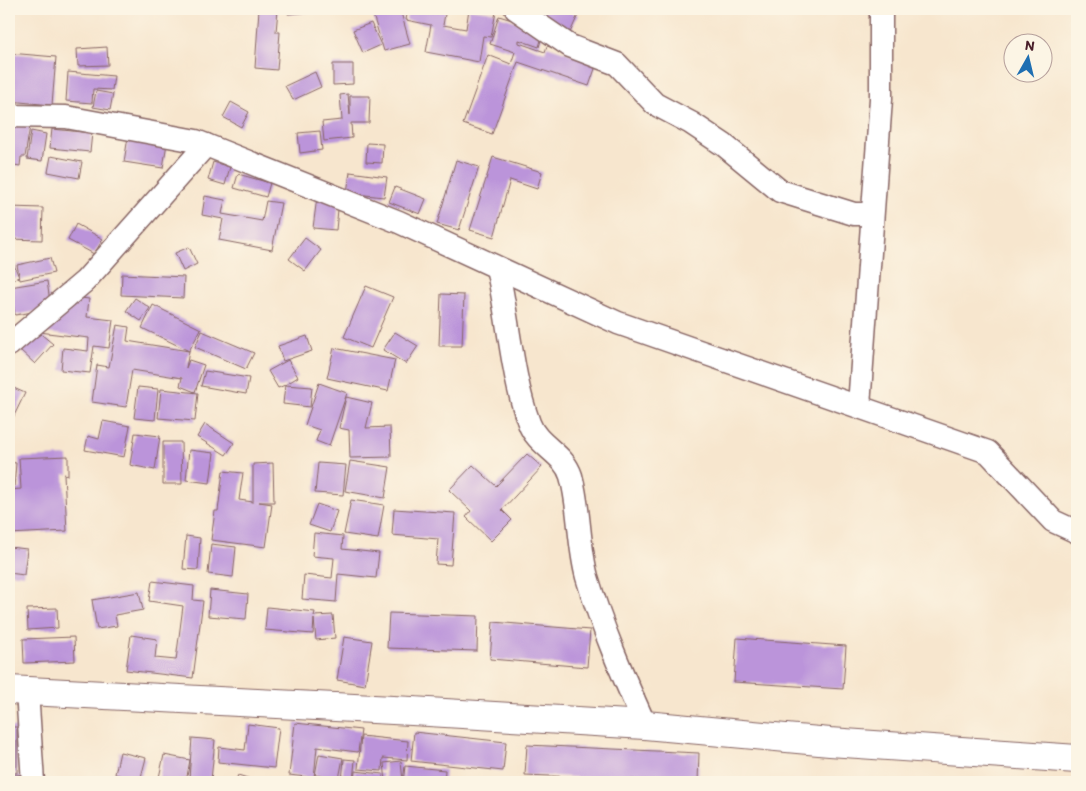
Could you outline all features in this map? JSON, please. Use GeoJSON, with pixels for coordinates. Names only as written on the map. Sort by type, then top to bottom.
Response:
{"type":"FeatureCollection","features":[{"type":"Feature","properties":{"kind":"street"},"geometry":{"type":"LineString","coordinates":[[516,9],[570,46],[617,64],[655,104],[691,123],[724,145],[780,191],[854,214],[872,214]]}},
{"type":"Feature","properties":{"kind":"street"},"geometry":{"type":"LineString","coordinates":[[859,406],[881,99],[881,9]]}},
{"type":"Feature","properties":{"kind":"street"},"geometry":{"type":"LineString","coordinates":[[9,116],[66,117],[196,141],[399,222],[618,323],[988,452],[1052,521],[1077,532]]}},
{"type":"Feature","properties":{"kind":"street"},"geometry":{"type":"LineString","coordinates":[[9,346],[85,281],[206,145]]}},
{"type":"Feature","properties":{"kind":"street"},"geometry":{"type":"LineString","coordinates":[[497,268],[516,374],[530,426],[544,444],[561,457],[571,475],[586,575],[609,644],[645,725]]}},
{"type":"Feature","properties":{"kind":"street"},"geometry":{"type":"LineString","coordinates":[[33,782],[18,691],[645,725],[830,742],[1077,759]]}},
{"type":"Feature","properties":{"kind":"building"},"geometry":{"type":"Polygon","coordinates":[[[259,9],[278,9],[276,32],[280,32],[277,70],[255,68],[259,9]]]}},
{"type":"Feature","properties":{"kind":"building"},"geometry":{"type":"Polygon","coordinates":[[[288,9],[323,9],[323,11],[288,14],[288,9]]]}},
{"type":"Feature","properties":{"kind":"building"},"geometry":{"type":"Polygon","coordinates":[[[400,9],[410,44],[384,51],[373,15],[400,9]]]}},
{"type":"Feature","properties":{"kind":"building"},"geometry":{"type":"Polygon","coordinates":[[[408,9],[446,9],[443,25],[466,29],[469,9],[496,12],[491,37],[483,36],[479,62],[426,52],[431,25],[406,20],[408,9]]]}},
{"type":"Feature","properties":{"kind":"building"},"geometry":{"type":"Polygon","coordinates":[[[510,9],[564,9],[578,15],[569,35],[510,9]]]}},
{"type":"Feature","properties":{"kind":"building"},"geometry":{"type":"Polygon","coordinates":[[[499,16],[544,30],[539,47],[519,40],[519,43],[545,52],[547,46],[597,63],[589,86],[518,62],[492,134],[463,124],[488,55],[511,64],[515,52],[490,44],[499,16]]]}},
{"type":"Feature","properties":{"kind":"building"},"geometry":{"type":"Polygon","coordinates":[[[371,23],[381,45],[363,53],[353,30],[371,23]]]}},
{"type":"Feature","properties":{"kind":"building"},"geometry":{"type":"Polygon","coordinates":[[[107,47],[108,65],[78,66],[77,49],[107,47]]]}},
{"type":"Feature","properties":{"kind":"building"},"geometry":{"type":"Polygon","coordinates":[[[9,53],[56,57],[52,105],[9,101],[9,53]]]}},
{"type":"Feature","properties":{"kind":"building"},"geometry":{"type":"Polygon","coordinates":[[[333,64],[353,64],[353,84],[333,85],[333,64]]]}},
{"type":"Feature","properties":{"kind":"building"},"geometry":{"type":"Polygon","coordinates":[[[68,72],[114,76],[112,90],[93,89],[92,103],[66,101],[68,72]]]}},
{"type":"Feature","properties":{"kind":"building"},"geometry":{"type":"Polygon","coordinates":[[[315,72],[321,87],[293,100],[285,86],[315,72]]]}},
{"type":"Feature","properties":{"kind":"building"},"geometry":{"type":"Polygon","coordinates":[[[96,91],[113,94],[110,110],[93,107],[96,91]]]}},
{"type":"Feature","properties":{"kind":"building"},"geometry":{"type":"Polygon","coordinates":[[[348,94],[350,115],[350,96],[370,96],[369,123],[351,123],[352,138],[324,141],[322,122],[342,120],[340,95],[348,94]]]}},
{"type":"Feature","properties":{"kind":"building"},"geometry":{"type":"Polygon","coordinates":[[[231,102],[249,112],[241,127],[223,117],[231,102]]]}},
{"type":"Feature","properties":{"kind":"building"},"geometry":{"type":"Polygon","coordinates":[[[9,122],[30,126],[25,157],[21,157],[20,166],[9,164],[9,122]]]}},
{"type":"Feature","properties":{"kind":"building"},"geometry":{"type":"Polygon","coordinates":[[[52,129],[92,133],[90,152],[50,148],[52,129]]]}},
{"type":"Feature","properties":{"kind":"building"},"geometry":{"type":"Polygon","coordinates":[[[31,131],[46,134],[42,161],[27,159],[31,131]]]}},
{"type":"Feature","properties":{"kind":"building"},"geometry":{"type":"Polygon","coordinates":[[[320,131],[322,150],[300,153],[298,133],[320,131]]]}},
{"type":"Feature","properties":{"kind":"building"},"geometry":{"type":"Polygon","coordinates":[[[128,137],[167,143],[163,168],[124,162],[128,137]]]}},
{"type":"Feature","properties":{"kind":"building"},"geometry":{"type":"Polygon","coordinates":[[[367,143],[383,144],[382,163],[366,162],[367,143]]]}},
{"type":"Feature","properties":{"kind":"building"},"geometry":{"type":"Polygon","coordinates":[[[51,156],[82,162],[79,178],[48,172],[51,156]]]}},
{"type":"Feature","properties":{"kind":"building"},"geometry":{"type":"Polygon","coordinates":[[[493,157],[542,172],[537,189],[510,180],[494,237],[470,230],[493,157]]]}},
{"type":"Feature","properties":{"kind":"building"},"geometry":{"type":"Polygon","coordinates":[[[456,160],[479,167],[459,230],[437,224],[456,160]]]}},
{"type":"Feature","properties":{"kind":"building"},"geometry":{"type":"Polygon","coordinates":[[[213,162],[230,167],[225,185],[208,180],[213,162]]]}},
{"type":"Feature","properties":{"kind":"building"},"geometry":{"type":"Polygon","coordinates":[[[350,172],[387,177],[384,197],[347,193],[350,172]]]}},
{"type":"Feature","properties":{"kind":"building"},"geometry":{"type":"Polygon","coordinates":[[[238,174],[270,183],[266,197],[234,188],[238,174]]]}},
{"type":"Feature","properties":{"kind":"building"},"geometry":{"type":"Polygon","coordinates":[[[395,187],[426,199],[420,214],[389,202],[395,187]]]}},
{"type":"Feature","properties":{"kind":"building"},"geometry":{"type":"Polygon","coordinates":[[[205,196],[225,200],[222,214],[262,221],[266,201],[281,203],[272,250],[219,240],[223,219],[202,215],[205,196]]]}},
{"type":"Feature","properties":{"kind":"building"},"geometry":{"type":"Polygon","coordinates":[[[317,197],[339,199],[336,230],[313,228],[317,197]]]}},
{"type":"Feature","properties":{"kind":"building"},"geometry":{"type":"Polygon","coordinates":[[[9,207],[43,208],[42,240],[9,239],[9,207]]]}},
{"type":"Feature","properties":{"kind":"building"},"geometry":{"type":"Polygon","coordinates":[[[76,224],[103,239],[94,254],[68,240],[76,224]]]}},
{"type":"Feature","properties":{"kind":"building"},"geometry":{"type":"Polygon","coordinates":[[[305,238],[321,250],[305,271],[289,259],[305,238]]]}},
{"type":"Feature","properties":{"kind":"building"},"geometry":{"type":"Polygon","coordinates":[[[189,247],[197,264],[183,271],[175,253],[189,247]]]}},
{"type":"Feature","properties":{"kind":"building"},"geometry":{"type":"Polygon","coordinates":[[[9,253],[19,277],[9,281],[9,253]]]}},
{"type":"Feature","properties":{"kind":"building"},"geometry":{"type":"Polygon","coordinates":[[[50,258],[54,273],[20,280],[17,265],[50,258]]]}},
{"type":"Feature","properties":{"kind":"building"},"geometry":{"type":"Polygon","coordinates":[[[122,274],[184,277],[183,298],[121,295],[122,274]]]}},
{"type":"Feature","properties":{"kind":"building"},"geometry":{"type":"Polygon","coordinates":[[[47,281],[51,309],[15,315],[10,287],[47,281]]]}},
{"type":"Feature","properties":{"kind":"building"},"geometry":{"type":"Polygon","coordinates":[[[366,286],[393,297],[371,348],[344,337],[366,286]]]}},
{"type":"Feature","properties":{"kind":"building"},"geometry":{"type":"Polygon","coordinates":[[[441,294],[464,295],[462,346],[439,346],[441,294]]]}},
{"type":"Feature","properties":{"kind":"building"},"geometry":{"type":"Polygon","coordinates":[[[65,296],[89,299],[87,317],[113,320],[109,348],[94,346],[90,373],[61,370],[63,348],[88,351],[89,338],[39,332],[65,296]]]}},
{"type":"Feature","properties":{"kind":"building"},"geometry":{"type":"Polygon","coordinates":[[[135,298],[150,308],[141,321],[126,311],[135,298]]]}},
{"type":"Feature","properties":{"kind":"building"},"geometry":{"type":"Polygon","coordinates":[[[153,305],[201,329],[189,351],[142,328],[153,305]]]}},
{"type":"Feature","properties":{"kind":"building"},"geometry":{"type":"Polygon","coordinates":[[[117,325],[129,327],[127,341],[189,351],[186,368],[189,360],[204,365],[195,392],[180,386],[182,378],[132,370],[126,407],[92,402],[97,365],[109,367],[117,325]]]}},
{"type":"Feature","properties":{"kind":"building"},"geometry":{"type":"Polygon","coordinates":[[[36,330],[53,344],[35,364],[19,349],[36,330]]]}},
{"type":"Feature","properties":{"kind":"building"},"geometry":{"type":"Polygon","coordinates":[[[202,331],[254,353],[246,369],[195,347],[202,331]]]}},
{"type":"Feature","properties":{"kind":"building"},"geometry":{"type":"Polygon","coordinates":[[[395,332],[418,346],[406,364],[383,350],[395,332]]]}},
{"type":"Feature","properties":{"kind":"building"},"geometry":{"type":"Polygon","coordinates":[[[307,336],[312,351],[283,361],[278,346],[307,336]]]}},
{"type":"Feature","properties":{"kind":"building"},"geometry":{"type":"Polygon","coordinates":[[[334,348],[395,360],[388,391],[327,378],[334,348]]]}},
{"type":"Feature","properties":{"kind":"building"},"geometry":{"type":"Polygon","coordinates":[[[288,360],[298,377],[278,388],[268,371],[288,360]]]}},
{"type":"Feature","properties":{"kind":"building"},"geometry":{"type":"Polygon","coordinates":[[[205,371],[249,378],[246,394],[201,386],[205,371]]]}},
{"type":"Feature","properties":{"kind":"building"},"geometry":{"type":"Polygon","coordinates":[[[319,383],[347,393],[329,446],[316,441],[320,430],[305,425],[319,383]]]}},
{"type":"Feature","properties":{"kind":"building"},"geometry":{"type":"Polygon","coordinates":[[[285,385],[312,387],[310,407],[283,404],[285,385]]]}},
{"type":"Feature","properties":{"kind":"building"},"geometry":{"type":"Polygon","coordinates":[[[9,386],[25,393],[12,420],[9,419],[9,386]]]}},
{"type":"Feature","properties":{"kind":"building"},"geometry":{"type":"Polygon","coordinates":[[[138,387],[158,389],[155,420],[134,418],[138,387]]]}},
{"type":"Feature","properties":{"kind":"building"},"geometry":{"type":"Polygon","coordinates":[[[161,389],[198,393],[195,421],[158,418],[161,389]]]}},
{"type":"Feature","properties":{"kind":"building"},"geometry":{"type":"Polygon","coordinates":[[[346,397],[372,403],[366,428],[390,427],[391,457],[350,458],[349,430],[339,428],[346,397]]]}},
{"type":"Feature","properties":{"kind":"building"},"geometry":{"type":"Polygon","coordinates":[[[103,421],[130,426],[124,457],[85,450],[88,436],[99,439],[103,421]]]}},
{"type":"Feature","properties":{"kind":"building"},"geometry":{"type":"Polygon","coordinates":[[[205,424],[234,443],[226,455],[197,437],[205,424]]]}},
{"type":"Feature","properties":{"kind":"building"},"geometry":{"type":"Polygon","coordinates":[[[135,433],[160,436],[155,470],[130,465],[135,433]]]}},
{"type":"Feature","properties":{"kind":"building"},"geometry":{"type":"Polygon","coordinates":[[[163,442],[181,442],[182,484],[163,484],[163,442]]]}},
{"type":"Feature","properties":{"kind":"building"},"geometry":{"type":"Polygon","coordinates":[[[189,450],[214,453],[210,483],[186,480],[189,450]]]}},
{"type":"Feature","properties":{"kind":"building"},"geometry":{"type":"Polygon","coordinates":[[[527,454],[542,467],[502,510],[512,520],[491,541],[466,517],[471,511],[449,490],[473,465],[496,486],[527,454]]]}},
{"type":"Feature","properties":{"kind":"building"},"geometry":{"type":"Polygon","coordinates":[[[68,456],[68,475],[64,474],[67,531],[9,534],[9,490],[21,489],[19,458],[68,456]]]}},
{"type":"Feature","properties":{"kind":"building"},"geometry":{"type":"Polygon","coordinates":[[[350,461],[390,467],[385,498],[345,491],[350,461]]]}},
{"type":"Feature","properties":{"kind":"building"},"geometry":{"type":"Polygon","coordinates":[[[9,462],[16,463],[14,488],[9,488],[9,462]]]}},
{"type":"Feature","properties":{"kind":"building"},"geometry":{"type":"Polygon","coordinates":[[[273,463],[274,502],[259,502],[272,504],[266,547],[211,540],[215,511],[218,511],[223,471],[243,473],[239,500],[253,502],[253,464],[273,463]]]}},
{"type":"Feature","properties":{"kind":"building"},"geometry":{"type":"Polygon","coordinates":[[[318,463],[346,465],[343,495],[315,493],[318,463]]]}},
{"type":"Feature","properties":{"kind":"building"},"geometry":{"type":"Polygon","coordinates":[[[351,500],[384,505],[378,539],[344,534],[351,500]]]}},
{"type":"Feature","properties":{"kind":"building"},"geometry":{"type":"Polygon","coordinates":[[[317,504],[337,511],[330,532],[309,525],[317,504]]]}},
{"type":"Feature","properties":{"kind":"building"},"geometry":{"type":"Polygon","coordinates":[[[394,509],[455,513],[451,565],[436,564],[438,539],[392,535],[394,509]]]}},
{"type":"Feature","properties":{"kind":"building"},"geometry":{"type":"Polygon","coordinates":[[[314,533],[343,536],[342,549],[379,553],[376,578],[338,574],[336,602],[302,599],[304,575],[332,578],[334,558],[312,556],[314,533]]]}},
{"type":"Feature","properties":{"kind":"building"},"geometry":{"type":"Polygon","coordinates":[[[186,536],[200,538],[198,570],[183,569],[186,536]]]}},
{"type":"Feature","properties":{"kind":"building"},"geometry":{"type":"Polygon","coordinates":[[[211,544],[236,547],[233,577],[208,574],[211,544]]]}},
{"type":"Feature","properties":{"kind":"building"},"geometry":{"type":"Polygon","coordinates":[[[9,547],[27,549],[24,575],[9,573],[9,547]]]}},
{"type":"Feature","properties":{"kind":"building"},"geometry":{"type":"Polygon","coordinates":[[[152,581],[194,586],[193,600],[203,601],[193,678],[126,670],[131,635],[157,639],[155,658],[176,660],[183,606],[149,601],[152,581]]]}},
{"type":"Feature","properties":{"kind":"building"},"geometry":{"type":"Polygon","coordinates":[[[210,590],[248,594],[246,619],[208,616],[210,590]]]}},
{"type":"Feature","properties":{"kind":"building"},"geometry":{"type":"Polygon","coordinates":[[[139,592],[143,610],[115,615],[117,626],[97,629],[92,600],[139,592]]]}},
{"type":"Feature","properties":{"kind":"building"},"geometry":{"type":"Polygon","coordinates":[[[267,607],[315,612],[314,616],[333,615],[335,638],[316,640],[314,619],[313,634],[265,630],[267,607]]]}},
{"type":"Feature","properties":{"kind":"building"},"geometry":{"type":"Polygon","coordinates":[[[57,608],[58,628],[28,630],[27,609],[57,608]]]}},
{"type":"Feature","properties":{"kind":"building"},"geometry":{"type":"Polygon","coordinates":[[[389,613],[478,616],[477,651],[387,648],[389,613]]]}},
{"type":"Feature","properties":{"kind":"building"},"geometry":{"type":"Polygon","coordinates":[[[493,622],[590,630],[587,667],[490,659],[493,622]]]}},
{"type":"Feature","properties":{"kind":"building"},"geometry":{"type":"Polygon","coordinates":[[[74,637],[75,661],[24,663],[23,639],[74,637]]]}},
{"type":"Feature","properties":{"kind":"building"},"geometry":{"type":"Polygon","coordinates":[[[344,637],[372,641],[365,685],[337,680],[344,637]]]}},
{"type":"Feature","properties":{"kind":"building"},"geometry":{"type":"Polygon","coordinates":[[[737,638],[846,646],[843,689],[734,682],[737,638]]]}},
{"type":"Feature","properties":{"kind":"building"},"geometry":{"type":"Polygon","coordinates":[[[295,723],[361,730],[358,752],[317,747],[314,778],[289,775],[295,723]]]}},
{"type":"Feature","properties":{"kind":"building"},"geometry":{"type":"Polygon","coordinates":[[[248,724],[279,728],[274,768],[218,762],[219,747],[245,750],[248,724]]]}},
{"type":"Feature","properties":{"kind":"building"},"geometry":{"type":"Polygon","coordinates":[[[9,727],[17,727],[17,773],[9,773],[9,727]]]}},
{"type":"Feature","properties":{"kind":"building"},"geometry":{"type":"Polygon","coordinates":[[[414,732],[506,742],[503,771],[411,761],[414,732]]]}},
{"type":"Feature","properties":{"kind":"building"},"geometry":{"type":"Polygon","coordinates":[[[361,736],[408,741],[407,760],[383,758],[382,771],[358,769],[361,736]]]}},
{"type":"Feature","properties":{"kind":"building"},"geometry":{"type":"Polygon","coordinates":[[[192,738],[215,740],[211,780],[189,779],[192,738]]]}},
{"type":"Feature","properties":{"kind":"building"},"geometry":{"type":"Polygon","coordinates":[[[527,745],[699,753],[698,782],[525,775],[527,745]]]}},
{"type":"Feature","properties":{"kind":"building"},"geometry":{"type":"Polygon","coordinates":[[[120,752],[146,758],[140,781],[115,774],[120,752]]]}},
{"type":"Feature","properties":{"kind":"building"},"geometry":{"type":"Polygon","coordinates":[[[319,754],[343,758],[339,779],[315,775],[319,754]]]}},
{"type":"Feature","properties":{"kind":"building"},"geometry":{"type":"Polygon","coordinates":[[[164,755],[190,760],[186,782],[158,782],[164,755]]]}},
{"type":"Feature","properties":{"kind":"building"},"geometry":{"type":"Polygon","coordinates":[[[344,759],[355,760],[353,782],[342,781],[344,759]]]}},
{"type":"Feature","properties":{"kind":"building"},"geometry":{"type":"Polygon","coordinates":[[[401,761],[403,782],[386,782],[384,763],[401,761]]]}},
{"type":"Feature","properties":{"kind":"building"},"geometry":{"type":"Polygon","coordinates":[[[405,766],[445,770],[444,782],[403,782],[405,766]]]}},
{"type":"Feature","properties":{"kind":"building"},"geometry":{"type":"Polygon","coordinates":[[[355,771],[383,774],[382,782],[354,782],[355,771]]]}},
{"type":"Feature","properties":{"kind":"building"},"geometry":{"type":"Polygon","coordinates":[[[23,774],[24,782],[9,782],[9,776],[23,774]]]}},
{"type":"Feature","properties":{"kind":"building"},"geometry":{"type":"Polygon","coordinates":[[[238,775],[260,782],[235,782],[238,775]]]}},
{"type":"Feature","properties":{"kind":"building"},"geometry":{"type":"Polygon","coordinates":[[[289,778],[309,781],[309,782],[289,782],[289,778]]]}}]}
